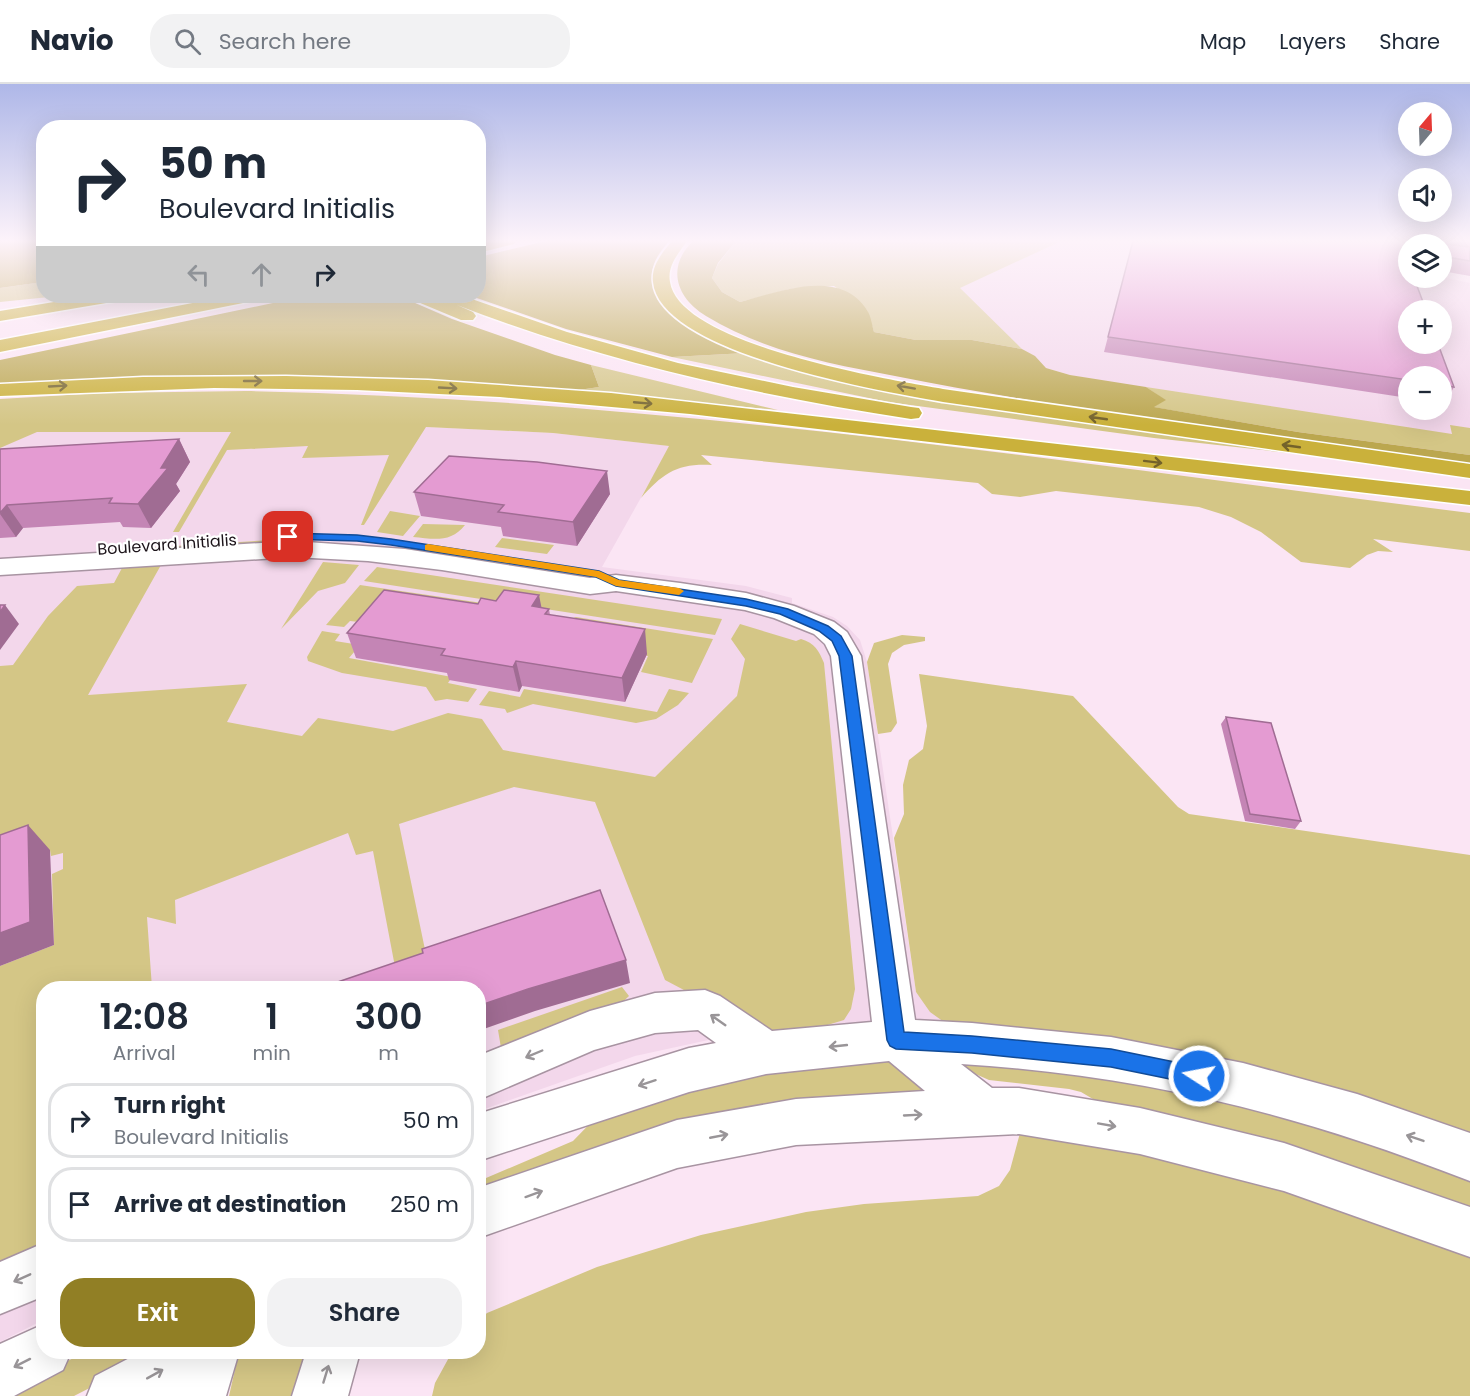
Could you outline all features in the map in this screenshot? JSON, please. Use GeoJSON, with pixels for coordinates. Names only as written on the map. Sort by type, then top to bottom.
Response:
{"type":"FeatureCollection","features":[{"type":"Feature","properties":{"kind":"highway"},"geometry":{"type":"LineString","coordinates":[[0,306],[33,302]]}},
{"type":"Feature","properties":{"kind":"highway"},"geometry":{"type":"LineString","coordinates":[[672,302],[711,332],[773,357],[851,377],[968,399],[1470,471]]}},
{"type":"Feature","properties":{"kind":"highway"},"geometry":{"type":"LineString","coordinates":[[0,316],[77,303]]}},
{"type":"Feature","properties":{"kind":"highway"},"geometry":{"type":"LineString","coordinates":[[0,327],[130,303]]}},
{"type":"Feature","properties":{"kind":"highway"},"geometry":{"type":"LineString","coordinates":[[0,346],[218,303]]}},
{"type":"Feature","properties":{"kind":"highway"},"geometry":{"type":"LineString","coordinates":[[436,303],[555,346],[687,381],[835,412],[1074,453]]}},
{"type":"Feature","properties":{"kind":"highway"},"geometry":{"type":"LineString","coordinates":[[467,303],[553,334],[662,364],[824,398],[938,417],[1470,483]]}},
{"type":"Feature","properties":{"kind":"highway"},"geometry":{"type":"LineString","coordinates":[[0,352],[41,339]]}},
{"type":"Feature","properties":{"kind":"highway"},"geometry":{"type":"LineString","coordinates":[[0,390],[118,384],[260,381],[478,389],[698,408],[1470,498]]}},
{"type":"Feature","properties":{"kind":"street","name":"Boulevard Initialis"},"geometry":{"type":"LineString","coordinates":[[0,554],[288,537],[357,538],[599,574],[616,583]]}},
{"type":"Feature","properties":{"kind":"street","name":"Boulevard Initialis"},"geometry":{"type":"LineString","coordinates":[[0,567],[293,549],[327,549],[379,554],[590,586],[616,583],[746,602],[784,612],[824,628],[837,639],[846,656],[896,1040]]}},
{"type":"Feature","properties":{"kind":"street"},"geometry":{"type":"LineString","coordinates":[[486,1075],[590,1031],[655,1013],[705,1010],[766,1053]]}},
{"type":"Feature","properties":{"kind":"street"},"geometry":{"type":"LineString","coordinates":[[896,1040],[984,1111]]}},
{"type":"Feature","properties":{"kind":"street"},"geometry":{"type":"LineString","coordinates":[[486,1135],[689,1070],[766,1053],[896,1040],[972,1044],[1111,1058],[1243,1084],[1358,1118],[1470,1157]]}},
{"type":"Feature","properties":{"kind":"street"},"geometry":{"type":"LineString","coordinates":[[486,1211],[677,1144],[796,1122],[1019,1111],[1140,1131],[1284,1167],[1470,1232]]}},
{"type":"Feature","properties":{"kind":"street"},"geometry":{"type":"LineString","coordinates":[[0,1288],[36,1272]]}},
{"type":"Feature","properties":{"kind":"street"},"geometry":{"type":"LineString","coordinates":[[0,1374],[36,1356]]}},
{"type":"Feature","properties":{"kind":"street"},"geometry":{"type":"LineString","coordinates":[[115,1396],[182,1359]]}},
{"type":"Feature","properties":{"kind":"street"},"geometry":{"type":"LineString","coordinates":[[198,1396],[210,1359]]}},
{"type":"Feature","properties":{"kind":"street"},"geometry":{"type":"LineString","coordinates":[[320,1396],[331,1359]]}},
{"type":"Feature","properties":{"kind":"shaded area"},"geometry":{"type":"Polygon","coordinates":[[[489,302],[662,302],[687,324],[746,353],[672,357],[566,329],[489,302]]]}},
{"type":"Feature","properties":{"kind":"shaded area"},"geometry":{"type":"Polygon","coordinates":[[[690,302],[860,302],[867,310],[874,332],[916,340],[972,340],[1022,349],[1035,356],[1046,368],[1070,375],[1146,387],[1166,400],[1154,407],[1298,432],[1470,455],[1470,465],[940,385],[798,355],[750,338],[696,309],[690,302]]]}},
{"type":"Feature","properties":{"kind":"shaded area"},"geometry":{"type":"Polygon","coordinates":[[[856,302],[974,302],[1022,349],[972,340],[916,340],[874,332],[867,310],[856,302]]]}},
{"type":"Feature","properties":{"kind":"shaded area"},"geometry":{"type":"Polygon","coordinates":[[[974,302],[1398,302],[1398,354],[1452,354],[1452,302],[1470,302],[1470,455],[1070,375],[1046,368],[1022,349],[974,302]]]}},
{"type":"Feature","properties":{"kind":"shaded area"},"geometry":{"type":"Polygon","coordinates":[[[273,303],[415,303],[452,319],[555,355],[591,365],[599,387],[572,391],[263,376],[0,385],[0,360],[273,303]]]}},
{"type":"Feature","properties":{"kind":"shaded area"},"geometry":{"type":"Polygon","coordinates":[[[746,353],[784,365],[1343,459],[1154,438],[888,402],[672,357],[746,353]]]}},
{"type":"Feature","properties":{"kind":"shaded area"},"geometry":{"type":"Polygon","coordinates":[[[591,365],[778,410],[572,391],[599,387],[591,365]]]}},
{"type":"Feature","properties":{"kind":"shaded area"},"geometry":{"type":"Polygon","coordinates":[[[1146,387],[1452,434],[1450,425],[1470,428],[1470,455],[1298,432],[1153,407],[1165,400],[1146,387]]]}},
{"type":"Feature","properties":{"kind":"shaded area"},"geometry":{"type":"Polygon","coordinates":[[[246,391],[400,396],[553,406],[706,420],[1012,454],[1470,513],[1470,551],[1373,539],[1393,552],[1378,551],[1367,555],[1350,568],[1301,562],[1261,532],[1231,517],[1199,507],[1056,491],[1020,497],[992,494],[978,483],[701,455],[712,465],[690,466],[672,471],[641,498],[669,446],[553,433],[426,427],[364,525],[361,525],[389,455],[302,458],[308,446],[227,450],[179,532],[173,532],[231,432],[37,432],[0,448],[0,399],[102,393],[246,391]]]}},
{"type":"Feature","properties":{"kind":"shaded area"},"geometry":{"type":"Polygon","coordinates":[[[426,427],[553,433],[670,446],[602,567],[746,586],[792,598],[792,603],[833,617],[847,626],[860,640],[867,662],[916,992],[951,1027],[713,1039],[635,1056],[486,1109],[486,981],[36,981],[36,1324],[0,1342],[0,432],[426,427]]]}},
{"type":"Feature","properties":{"kind":"shaded area"},"geometry":{"type":"Polygon","coordinates":[[[390,511],[420,516],[403,536],[377,532],[390,511]]]}},
{"type":"Feature","properties":{"kind":"shaded area"},"geometry":{"type":"Polygon","coordinates":[[[423,524],[465,525],[460,531],[448,537],[435,539],[413,537],[423,524]]]}},
{"type":"Feature","properties":{"kind":"shaded area"},"geometry":{"type":"Polygon","coordinates":[[[502,538],[554,545],[547,554],[495,547],[502,538]]]}},
{"type":"Feature","properties":{"kind":"shaded area"},"geometry":{"type":"Polygon","coordinates":[[[272,540],[270,545],[107,555],[110,550],[272,540]]]}},
{"type":"Feature","properties":{"kind":"shaded area"},"geometry":{"type":"Polygon","coordinates":[[[323,562],[359,565],[345,583],[318,591],[281,629],[323,562]]]}},
{"type":"Feature","properties":{"kind":"shaded area"},"geometry":{"type":"Polygon","coordinates":[[[161,565],[88,695],[247,684],[227,722],[302,736],[318,718],[393,731],[448,713],[482,719],[503,750],[655,777],[737,696],[745,659],[731,639],[740,624],[810,643],[818,651],[824,663],[855,989],[851,1009],[844,1020],[801,1033],[771,1036],[665,980],[595,802],[514,787],[399,824],[429,969],[410,981],[398,981],[373,851],[356,855],[348,833],[175,900],[176,924],[147,917],[152,981],[36,981],[36,1261],[0,1279],[0,966],[54,945],[52,874],[63,869],[63,853],[51,856],[50,850],[0,866],[0,666],[13,665],[48,616],[77,586],[114,583],[122,568],[161,565]]]}},
{"type":"Feature","properties":{"kind":"shaded area"},"geometry":{"type":"Polygon","coordinates":[[[377,567],[722,619],[715,635],[364,581],[377,567]]]}},
{"type":"Feature","properties":{"kind":"shaded area"},"geometry":{"type":"Polygon","coordinates":[[[360,585],[489,604],[376,624],[350,621],[344,627],[326,625],[360,585]]]}},
{"type":"Feature","properties":{"kind":"shaded area"},"geometry":{"type":"Polygon","coordinates":[[[576,617],[713,639],[692,683],[641,672],[648,656],[554,639],[563,622],[576,617]]]}},
{"type":"Feature","properties":{"kind":"shaded area"},"geometry":{"type":"Polygon","coordinates":[[[322,631],[340,634],[335,641],[360,645],[349,658],[452,677],[448,683],[477,689],[468,702],[447,699],[435,701],[426,687],[342,673],[308,661],[307,657],[322,631]]]}},
{"type":"Feature","properties":{"kind":"shaded area"},"geometry":{"type":"Polygon","coordinates":[[[902,635],[925,637],[925,641],[904,645],[892,653],[888,664],[897,723],[891,732],[878,734],[867,662],[874,643],[902,635]]]}},
{"type":"Feature","properties":{"kind":"shaded area"},"geometry":{"type":"Polygon","coordinates":[[[919,674],[1073,696],[1178,807],[1189,814],[1470,855],[1470,1146],[951,1027],[930,1012],[916,992],[894,838],[904,814],[903,785],[909,760],[923,749],[927,726],[919,674]]]}},
{"type":"Feature","properties":{"kind":"shaded area"},"geometry":{"type":"Polygon","coordinates":[[[524,689],[657,712],[669,689],[689,693],[678,705],[656,719],[636,723],[533,704],[507,713],[505,709],[479,705],[489,691],[520,697],[524,689]]]}},
{"type":"Feature","properties":{"kind":"shaded area"},"geometry":{"type":"Polygon","coordinates":[[[622,987],[629,996],[611,1013],[501,1048],[498,1030],[622,987]]]}},
{"type":"Feature","properties":{"kind":"shaded area"},"geometry":{"type":"Polygon","coordinates":[[[884,1055],[931,1092],[486,1191],[486,1178],[573,1141],[610,1103],[652,1091],[884,1055]]]}},
{"type":"Feature","properties":{"kind":"shaded area"},"geometry":{"type":"Polygon","coordinates":[[[1038,1060],[1148,1077],[1470,1169],[1470,1217],[1110,1109],[1081,1092],[989,1080],[953,1064],[1038,1060]]]}},
{"type":"Feature","properties":{"kind":"shaded area"},"geometry":{"type":"Polygon","coordinates":[[[1020,1133],[1143,1149],[1470,1245],[1470,1396],[432,1396],[435,1383],[448,1359],[486,1359],[487,1313],[597,1267],[701,1235],[806,1212],[864,1204],[978,1196],[999,1186],[1010,1170],[1020,1133]]]}},
{"type":"Feature","properties":{"kind":"shaded area"},"geometry":{"type":"Polygon","coordinates":[[[71,1359],[146,1359],[74,1396],[0,1396],[71,1359]]]}},
{"type":"Feature","properties":{"kind":"shaded area"},"geometry":{"type":"Polygon","coordinates":[[[237,1359],[309,1359],[300,1396],[229,1396],[237,1359]]]}},
{"type":"Feature","properties":{"kind":"building"},"geometry":{"type":"Polygon","coordinates":[[[1117,302],[1398,302],[1398,354],[1442,354],[1446,366],[1398,366],[1398,379],[1108,337],[1117,302]]]}},
{"type":"Feature","properties":{"kind":"building"},"geometry":{"type":"Polygon","coordinates":[[[179,439],[161,468],[168,468],[138,504],[109,503],[112,498],[7,505],[0,513],[0,449],[179,439]]]}},
{"type":"Feature","properties":{"kind":"building"},"geometry":{"type":"Polygon","coordinates":[[[449,456],[537,462],[607,471],[573,522],[498,512],[504,505],[414,492],[449,456]]]}},
{"type":"Feature","properties":{"kind":"building"},"geometry":{"type":"Polygon","coordinates":[[[384,590],[478,604],[481,598],[496,601],[504,590],[539,595],[532,606],[549,609],[545,614],[645,629],[622,678],[516,661],[513,667],[441,655],[445,649],[347,633],[384,590]]]}},
{"type":"Feature","properties":{"kind":"building"},"geometry":{"type":"Polygon","coordinates":[[[1226,717],[1271,723],[1301,821],[1250,814],[1226,717]]]}},
{"type":"Feature","properties":{"kind":"building"},"geometry":{"type":"Polygon","coordinates":[[[28,825],[30,922],[0,933],[0,835],[28,825]]]}},
{"type":"Feature","properties":{"kind":"building"},"geometry":{"type":"Polygon","coordinates":[[[600,890],[626,960],[486,1003],[486,981],[341,981],[423,953],[422,949],[600,890]]]}},
{"type":"Feature","properties":{"kind":"slow traffic"},"geometry":{"type":"LineString","coordinates":[[428,547],[599,574],[616,583],[679,591]]}},
{"type":"Feature","properties":{"kind":"route"},"geometry":{"type":"LineString","coordinates":[[288,537],[357,538],[391,542],[599,574],[616,583],[746,602],[784,612],[824,628],[837,639],[846,656],[896,1040],[972,1044],[1111,1058],[1199,1076]]}}]}
